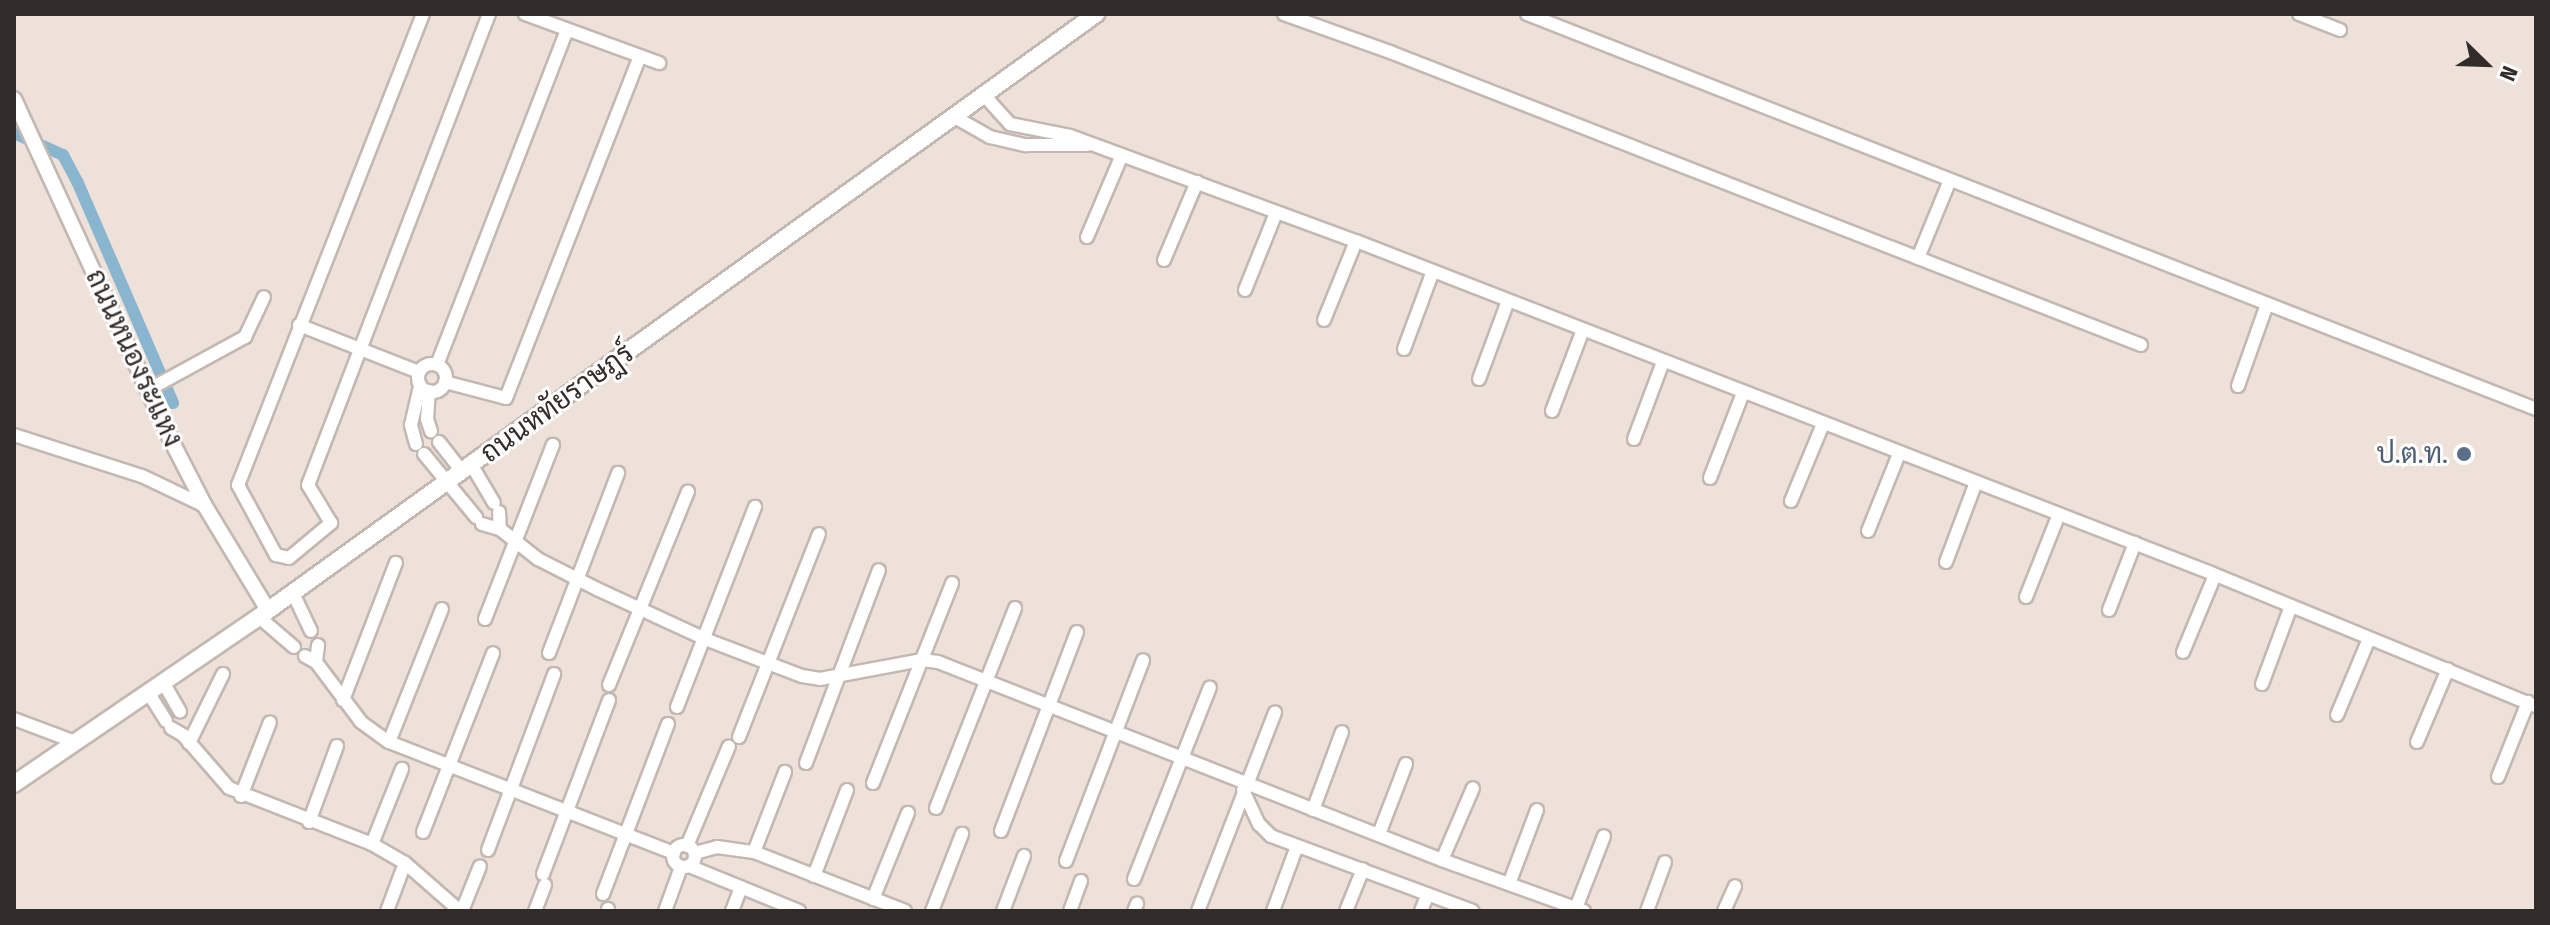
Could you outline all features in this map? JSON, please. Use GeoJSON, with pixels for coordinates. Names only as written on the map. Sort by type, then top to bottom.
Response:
{"type":"FeatureCollection","features":[{"type":"Feature","properties":{"kind":"main road","name":"ถนนหทัยราษฎร์"},"geometry":{"type":"LineString","coordinates":[[14,784],[264,613],[1096,14]]}},
{"type":"Feature","properties":{"kind":"street"},"geometry":{"type":"LineString","coordinates":[[423,14],[238,485],[276,555],[289,558],[331,523],[308,485],[489,14]]}},
{"type":"Feature","properties":{"kind":"street"},"geometry":{"type":"LineString","coordinates":[[525,14],[659,63]]}},
{"type":"Feature","properties":{"kind":"street"},"geometry":{"type":"LineString","coordinates":[[1284,14],[1405,57],[2141,345]]}},
{"type":"Feature","properties":{"kind":"street"},"geometry":{"type":"LineString","coordinates":[[1527,14],[2536,409]]}},
{"type":"Feature","properties":{"kind":"street"},"geometry":{"type":"LineString","coordinates":[[2299,14],[2340,30]]}},
{"type":"Feature","properties":{"kind":"street"},"geometry":{"type":"LineString","coordinates":[[437,365],[567,30]]}},
{"type":"Feature","properties":{"kind":"street"},"geometry":{"type":"LineString","coordinates":[[445,382],[506,398],[640,56]]}},
{"type":"Feature","properties":{"kind":"street"},"geometry":{"type":"LineString","coordinates":[[983,94],[1010,124],[1070,136],[1087,145],[1356,241],[2135,543],[2532,704],[2498,777]]}},
{"type":"Feature","properties":{"kind":"street","name":"ถนนหนองระแหง"},"geometry":{"type":"LineString","coordinates":[[16,104],[148,390],[205,506],[264,613]]}},
{"type":"Feature","properties":{"kind":"street"},"geometry":{"type":"LineString","coordinates":[[953,116],[990,137],[1026,145],[1087,145]]}},
{"type":"Feature","properties":{"kind":"street"},"geometry":{"type":"LineString","coordinates":[[990,137],[1010,124]]}},
{"type":"Feature","properties":{"kind":"street"},"geometry":{"type":"LineString","coordinates":[[1087,237],[1122,155]]}},
{"type":"Feature","properties":{"kind":"street"},"geometry":{"type":"LineString","coordinates":[[1918,258],[1950,180]]}},
{"type":"Feature","properties":{"kind":"street"},"geometry":{"type":"LineString","coordinates":[[1164,260],[1197,182]]}},
{"type":"Feature","properties":{"kind":"street"},"geometry":{"type":"LineString","coordinates":[[1245,290],[1276,213]]}},
{"type":"Feature","properties":{"kind":"street"},"geometry":{"type":"LineString","coordinates":[[1324,320],[1356,241]]}},
{"type":"Feature","properties":{"kind":"street"},"geometry":{"type":"LineString","coordinates":[[1404,349],[1433,271]]}},
{"type":"Feature","properties":{"kind":"street"},"geometry":{"type":"LineString","coordinates":[[148,390],[245,337],[264,297]]}},
{"type":"Feature","properties":{"kind":"street"},"geometry":{"type":"LineString","coordinates":[[1479,379],[1508,301]]}},
{"type":"Feature","properties":{"kind":"street"},"geometry":{"type":"LineString","coordinates":[[2238,386],[2267,304]]}},
{"type":"Feature","properties":{"kind":"street"},"geometry":{"type":"LineString","coordinates":[[299,325],[362,350],[423,383],[441,388],[445,375],[437,365],[430,364],[423,383],[411,425],[420,449],[479,520],[500,529],[516,544],[577,579],[705,639],[802,676],[820,679],[922,660],[938,662],[1182,755],[1244,787],[1580,910],[1604,836]]}},
{"type":"Feature","properties":{"kind":"street"},"geometry":{"type":"LineString","coordinates":[[1552,411],[1583,330]]}},
{"type":"Feature","properties":{"kind":"street"},"geometry":{"type":"LineString","coordinates":[[1634,439],[1663,362]]}},
{"type":"Feature","properties":{"kind":"street"},"geometry":{"type":"LineString","coordinates":[[423,383],[427,419],[435,436],[467,468],[497,508],[500,529]]}},
{"type":"Feature","properties":{"kind":"street"},"geometry":{"type":"LineString","coordinates":[[1710,478],[1743,393]]}},
{"type":"Feature","properties":{"kind":"street"},"geometry":{"type":"LineString","coordinates":[[1791,501],[1823,424]]}},
{"type":"Feature","properties":{"kind":"street"},"geometry":{"type":"LineString","coordinates":[[14,435],[142,476],[205,506]]}},
{"type":"Feature","properties":{"kind":"street"},"geometry":{"type":"LineString","coordinates":[[485,619],[553,445]]}},
{"type":"Feature","properties":{"kind":"street"},"geometry":{"type":"LineString","coordinates":[[1868,531],[1899,454]]}},
{"type":"Feature","properties":{"kind":"street"},"geometry":{"type":"LineString","coordinates":[[549,653],[618,473]]}},
{"type":"Feature","properties":{"kind":"street"},"geometry":{"type":"LineString","coordinates":[[1946,562],[1976,482]]}},
{"type":"Feature","properties":{"kind":"street"},"geometry":{"type":"LineString","coordinates":[[609,685],[688,491]]}},
{"type":"Feature","properties":{"kind":"street"},"geometry":{"type":"LineString","coordinates":[[677,707],[755,507]]}},
{"type":"Feature","properties":{"kind":"street"},"geometry":{"type":"LineString","coordinates":[[2026,597],[2059,514]]}},
{"type":"Feature","properties":{"kind":"street"},"geometry":{"type":"LineString","coordinates":[[739,737],[819,534]]}},
{"type":"Feature","properties":{"kind":"street"},"geometry":{"type":"LineString","coordinates":[[2109,610],[2135,543]]}},
{"type":"Feature","properties":{"kind":"street"},"geometry":{"type":"LineString","coordinates":[[343,700],[396,563]]}},
{"type":"Feature","properties":{"kind":"street"},"geometry":{"type":"LineString","coordinates":[[806,763],[879,570]]}},
{"type":"Feature","properties":{"kind":"street"},"geometry":{"type":"LineString","coordinates":[[2183,652],[2215,575]]}},
{"type":"Feature","properties":{"kind":"street"},"geometry":{"type":"LineString","coordinates":[[873,783],[952,583]]}},
{"type":"Feature","properties":{"kind":"street"},"geometry":{"type":"LineString","coordinates":[[292,591],[310,628],[301,652]]}},
{"type":"Feature","properties":{"kind":"street"},"geometry":{"type":"LineString","coordinates":[[2262,684],[2291,606]]}},
{"type":"Feature","properties":{"kind":"street"},"geometry":{"type":"LineString","coordinates":[[936,808],[1015,608]]}},
{"type":"Feature","properties":{"kind":"street"},"geometry":{"type":"LineString","coordinates":[[389,742],[442,609]]}},
{"type":"Feature","properties":{"kind":"street"},"geometry":{"type":"LineString","coordinates":[[264,613],[361,722],[389,742],[674,853]]}},
{"type":"Feature","properties":{"kind":"street"},"geometry":{"type":"LineString","coordinates":[[1001,831],[1077,632]]}},
{"type":"Feature","properties":{"kind":"street"},"geometry":{"type":"LineString","coordinates":[[2337,715],[2369,639]]}},
{"type":"Feature","properties":{"kind":"street"},"geometry":{"type":"LineString","coordinates":[[301,652],[318,645]]}},
{"type":"Feature","properties":{"kind":"street"},"geometry":{"type":"LineString","coordinates":[[423,832],[493,653]]}},
{"type":"Feature","properties":{"kind":"street"},"geometry":{"type":"LineString","coordinates":[[1066,861],[1143,660]]}},
{"type":"Feature","properties":{"kind":"street"},"geometry":{"type":"LineString","coordinates":[[2417,742],[2448,669]]}},
{"type":"Feature","properties":{"kind":"street"},"geometry":{"type":"LineString","coordinates":[[177,732],[223,674]]}},
{"type":"Feature","properties":{"kind":"street"},"geometry":{"type":"LineString","coordinates":[[488,850],[554,674]]}},
{"type":"Feature","properties":{"kind":"street"},"geometry":{"type":"LineString","coordinates":[[163,682],[182,716],[177,732]]}},
{"type":"Feature","properties":{"kind":"street"},"geometry":{"type":"LineString","coordinates":[[1134,879],[1210,687]]}},
{"type":"Feature","properties":{"kind":"street"},"geometry":{"type":"LineString","coordinates":[[148,692],[177,732],[219,780],[241,796],[372,844],[405,863],[461,911],[480,866]]}},
{"type":"Feature","properties":{"kind":"street"},"geometry":{"type":"LineString","coordinates":[[535,911],[566,812],[609,700]]}},
{"type":"Feature","properties":{"kind":"street"},"geometry":{"type":"LineString","coordinates":[[1198,911],[1275,712]]}},
{"type":"Feature","properties":{"kind":"street"},"geometry":{"type":"LineString","coordinates":[[14,719],[75,742]]}},
{"type":"Feature","properties":{"kind":"street"},"geometry":{"type":"LineString","coordinates":[[241,796],[270,722]]}},
{"type":"Feature","properties":{"kind":"street"},"geometry":{"type":"LineString","coordinates":[[603,894],[668,724]]}},
{"type":"Feature","properties":{"kind":"street"},"geometry":{"type":"LineString","coordinates":[[1313,810],[1342,732]]}},
{"type":"Feature","properties":{"kind":"street"},"geometry":{"type":"LineString","coordinates":[[309,822],[337,746]]}},
{"type":"Feature","properties":{"kind":"street"},"geometry":{"type":"LineString","coordinates":[[665,911],[685,866],[694,861],[691,849],[729,746]]}},
{"type":"Feature","properties":{"kind":"street"},"geometry":{"type":"LineString","coordinates":[[1379,834],[1406,764]]}},
{"type":"Feature","properties":{"kind":"street"},"geometry":{"type":"LineString","coordinates":[[372,844],[402,769]]}},
{"type":"Feature","properties":{"kind":"street"},"geometry":{"type":"LineString","coordinates":[[754,852],[785,772]]}},
{"type":"Feature","properties":{"kind":"street"},"geometry":{"type":"LineString","coordinates":[[1244,787],[1264,831],[1473,911]]}},
{"type":"Feature","properties":{"kind":"street"},"geometry":{"type":"LineString","coordinates":[[1442,860],[1473,788]]}},
{"type":"Feature","properties":{"kind":"street"},"geometry":{"type":"LineString","coordinates":[[814,876],[847,790]]}},
{"type":"Feature","properties":{"kind":"street"},"geometry":{"type":"LineString","coordinates":[[1509,884],[1537,810]]}},
{"type":"Feature","properties":{"kind":"street"},"geometry":{"type":"LineString","coordinates":[[871,905],[908,813]]}},
{"type":"Feature","properties":{"kind":"street"},"geometry":{"type":"LineString","coordinates":[[932,911],[962,834]]}},
{"type":"Feature","properties":{"kind":"street"},"geometry":{"type":"LineString","coordinates":[[1273,911],[1297,846]]}},
{"type":"Feature","properties":{"kind":"street"},"geometry":{"type":"LineString","coordinates":[[799,911],[685,866],[675,861],[674,853],[679,847],[717,847],[754,852],[814,876],[871,905],[887,904],[905,911]]}},
{"type":"Feature","properties":{"kind":"street"},"geometry":{"type":"LineString","coordinates":[[1003,911],[1024,856]]}},
{"type":"Feature","properties":{"kind":"street"},"geometry":{"type":"LineString","coordinates":[[1647,911],[1665,862]]}},
{"type":"Feature","properties":{"kind":"street"},"geometry":{"type":"LineString","coordinates":[[387,911],[405,863]]}},
{"type":"Feature","properties":{"kind":"street"},"geometry":{"type":"LineString","coordinates":[[1346,911],[1363,869]]}},
{"type":"Feature","properties":{"kind":"street"},"geometry":{"type":"LineString","coordinates":[[1070,911],[1081,881]]}},
{"type":"Feature","properties":{"kind":"street"},"geometry":{"type":"LineString","coordinates":[[1724,911],[1735,886]]}},
{"type":"Feature","properties":{"kind":"street"},"geometry":{"type":"LineString","coordinates":[[732,911],[741,888]]}},
{"type":"Feature","properties":{"kind":"street"},"geometry":{"type":"LineString","coordinates":[[1421,911],[1428,894]]}},
{"type":"Feature","properties":{"kind":"waterway"},"geometry":{"type":"LineString","coordinates":[[14,133],[63,155],[173,403]]}},
{"type":"Feature","properties":{"kind":"place","name":"ป.ต.ท."},"geometry":{"type":"Point","coordinates":[2464,454]}}]}
